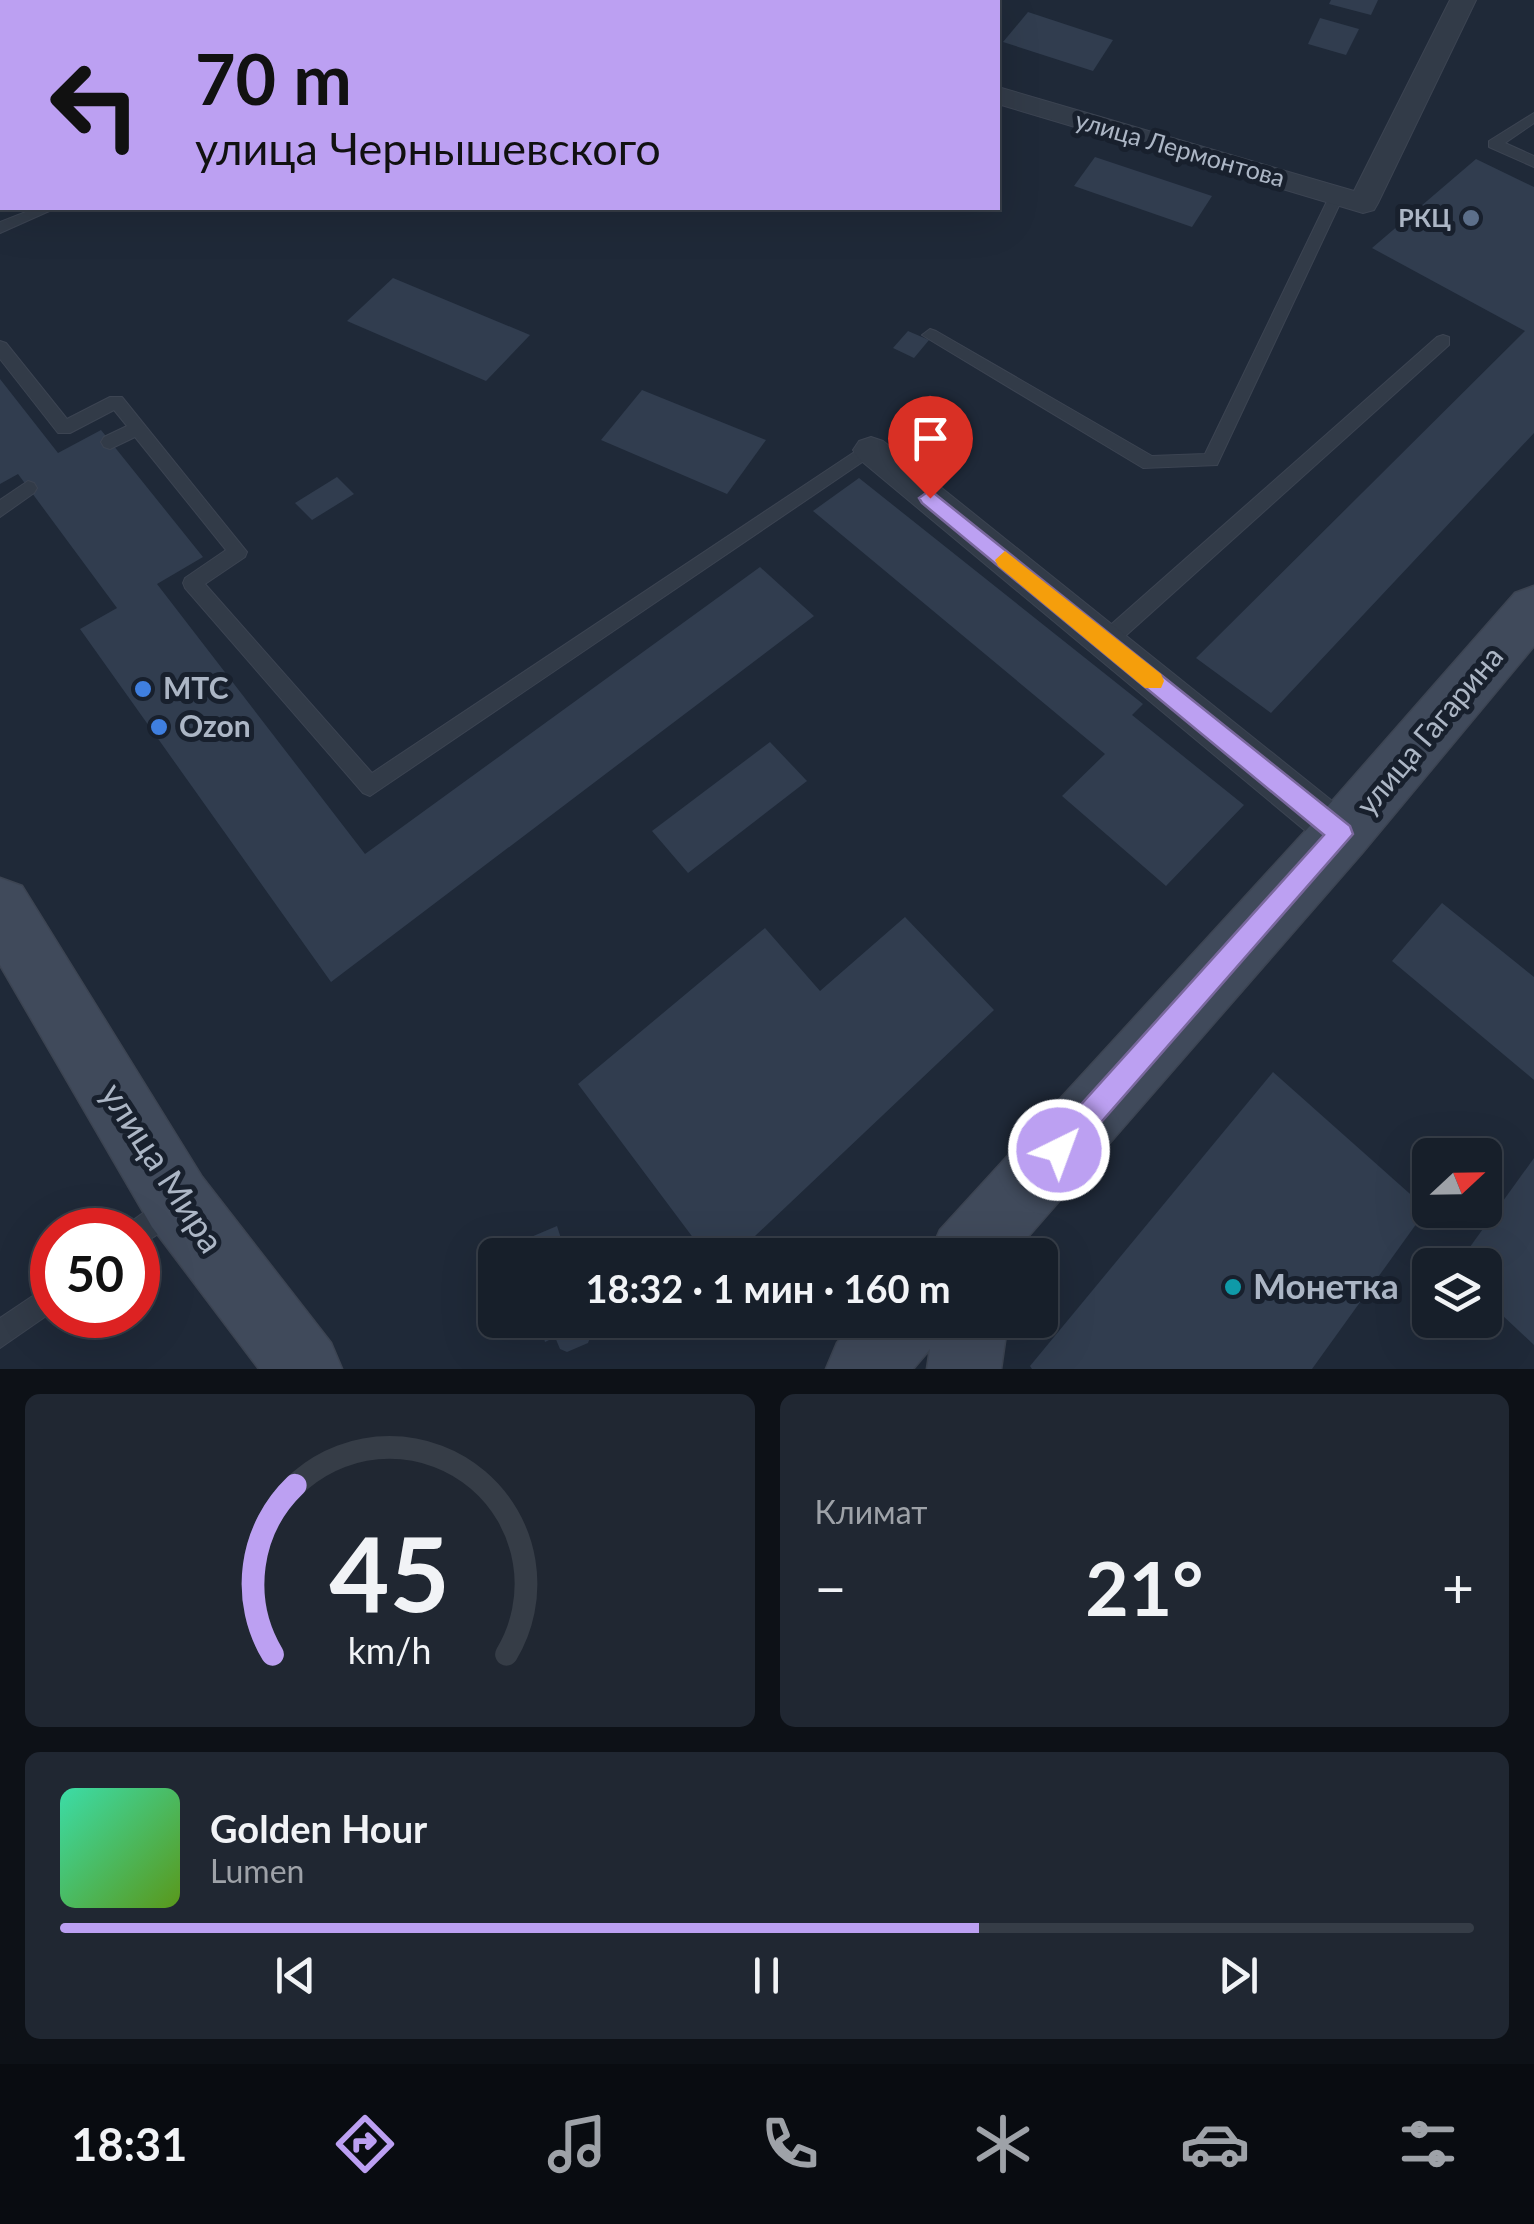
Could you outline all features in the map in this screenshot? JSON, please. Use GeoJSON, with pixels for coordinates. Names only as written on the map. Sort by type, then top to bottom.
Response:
{"type":"FeatureCollection","features":[{"type":"Feature","properties":{"kind":"main road","name":"улица Гагарина"},"geometry":{"type":"LineString","coordinates":[[985,1238],[1341,834],[1534,608]]}},
{"type":"Feature","properties":{"kind":"main road","name":"улица Мира"},"geometry":{"type":"LineString","coordinates":[[0,907],[152,1208]]}},
{"type":"Feature","properties":{"kind":"main road","name":"улица Мира"},"geometry":{"type":"LineString","coordinates":[[160,1220],[305,1369]]}},
{"type":"Feature","properties":{"kind":"main road"},"geometry":{"type":"LineString","coordinates":[[863,1369],[891,1338]]}},
{"type":"Feature","properties":{"kind":"main road"},"geometry":{"type":"LineString","coordinates":[[964,1369],[968,1338]]}},
{"type":"Feature","properties":{"kind":"street"},"geometry":{"type":"LineString","coordinates":[[1350,199],[1462,0]]}},
{"type":"Feature","properties":{"kind":"street","name":"улица Лермонтова"},"geometry":{"type":"LineString","coordinates":[[1000,96],[1350,199]]}},
{"type":"Feature","properties":{"kind":"street"},"geometry":{"type":"LineString","coordinates":[[871,450],[1341,834]]}},
{"type":"Feature","properties":{"kind":"lane"},"geometry":{"type":"LineString","coordinates":[[1534,118],[1494,144],[1534,162]]}},
{"type":"Feature","properties":{"kind":"lane"},"geometry":{"type":"LineString","coordinates":[[930,335],[1149,463],[1211,460],[1350,199]]}},
{"type":"Feature","properties":{"kind":"lane"},"geometry":{"type":"LineString","coordinates":[[0,228],[43,210]]}},
{"type":"Feature","properties":{"kind":"lane"},"geometry":{"type":"LineString","coordinates":[[1105,642],[1443,342]]}},
{"type":"Feature","properties":{"kind":"lane"},"geometry":{"type":"LineString","coordinates":[[0,347],[64,428],[116,401],[238,552],[192,583],[370,786],[871,450]]}},
{"type":"Feature","properties":{"kind":"lane"},"geometry":{"type":"LineString","coordinates":[[110,442],[138,428]]}},
{"type":"Feature","properties":{"kind":"lane"},"geometry":{"type":"LineString","coordinates":[[0,510],[28,488]]}},
{"type":"Feature","properties":{"kind":"lane"},"geometry":{"type":"LineString","coordinates":[[0,1335],[30,1312]]}},
{"type":"Feature","properties":{"kind":"building"},"geometry":{"type":"Polygon","coordinates":[[[1331,0],[1378,0],[1371,15],[1329,4],[1331,0]]]}},
{"type":"Feature","properties":{"kind":"building"},"geometry":{"type":"Polygon","coordinates":[[[1028,12],[1113,40],[1093,71],[1003,42],[1028,12]]]}},
{"type":"Feature","properties":{"kind":"building"},"geometry":{"type":"Polygon","coordinates":[[[1320,18],[1359,29],[1346,55],[1308,44],[1320,18]]]}},
{"type":"Feature","properties":{"kind":"building"},"geometry":{"type":"Polygon","coordinates":[[[1095,157],[1212,196],[1192,227],[1074,186],[1095,157]]]}},
{"type":"Feature","properties":{"kind":"building"},"geometry":{"type":"Polygon","coordinates":[[[1476,159],[1534,187],[1534,433],[1271,713],[1196,658],[1525,331],[1372,248],[1476,159]]]}},
{"type":"Feature","properties":{"kind":"building"},"geometry":{"type":"Polygon","coordinates":[[[393,278],[530,335],[486,381],[347,321],[393,278]]]}},
{"type":"Feature","properties":{"kind":"building"},"geometry":{"type":"Polygon","coordinates":[[[908,331],[929,340],[914,358],[893,348],[908,331]]]}},
{"type":"Feature","properties":{"kind":"building"},"geometry":{"type":"Polygon","coordinates":[[[0,379],[58,453],[101,430],[203,557],[157,584],[365,854],[760,567],[814,616],[331,982],[80,629],[117,608],[18,474],[0,484],[0,379]]]}},
{"type":"Feature","properties":{"kind":"building"},"geometry":{"type":"Polygon","coordinates":[[[642,390],[766,440],[727,494],[601,440],[642,390]]]}},
{"type":"Feature","properties":{"kind":"building"},"geometry":{"type":"Polygon","coordinates":[[[930,395],[957,414],[920,443],[893,423],[930,395]]]}},
{"type":"Feature","properties":{"kind":"building"},"geometry":{"type":"Polygon","coordinates":[[[337,477],[354,494],[312,520],[295,503],[337,477]]]}},
{"type":"Feature","properties":{"kind":"building"},"geometry":{"type":"Polygon","coordinates":[[[859,478],[1143,704],[1132,715],[1244,805],[1166,886],[1062,796],[1105,754],[813,511],[859,478]]]}},
{"type":"Feature","properties":{"kind":"building"},"geometry":{"type":"Polygon","coordinates":[[[770,742],[807,781],[688,873],[652,831],[770,742]]]}},
{"type":"Feature","properties":{"kind":"building"},"geometry":{"type":"Polygon","coordinates":[[[1442,903],[1534,977],[1534,1080],[1392,961],[1442,903]]]}},
{"type":"Feature","properties":{"kind":"building"},"geometry":{"type":"Polygon","coordinates":[[[905,917],[994,1010],[753,1238],[693,1238],[578,1084],[765,928],[820,991],[905,917]]]}},
{"type":"Feature","properties":{"kind":"building","name":"Монетка"},"geometry":{"type":"Polygon","coordinates":[[[1273,1072],[1412,1196],[1413,1228],[1312,1369],[1032,1369],[1030,1366],[1053,1338],[1058,1338],[1058,1332],[1273,1072]]]}},
{"type":"Feature","properties":{"kind":"building"},"geometry":{"type":"Polygon","coordinates":[[[1534,1158],[1534,1345],[1502,1315],[1502,1248],[1469,1248],[1484,1228],[1502,1228],[1502,1202],[1534,1158]]]}},
{"type":"Feature","properties":{"kind":"building"},"geometry":{"type":"Polygon","coordinates":[[[557,1226],[561,1238],[531,1238],[557,1226]]]}},
{"type":"Feature","properties":{"kind":"building"},"geometry":{"type":"Polygon","coordinates":[[[555,1338],[590,1338],[588,1343],[567,1352],[560,1349],[555,1338]]]}},
{"type":"Feature","properties":{"kind":"slow traffic"},"geometry":{"type":"LineString","coordinates":[[1005,560],[1153,681]]}},
{"type":"Feature","properties":{"kind":"place","name":"РКЦ"},"geometry":{"type":"Point","coordinates":[1471,218]}},
{"type":"Feature","properties":{"kind":"place","name":"МТС"},"geometry":{"type":"Point","coordinates":[143,689]}},
{"type":"Feature","properties":{"kind":"place","name":"Ozon"},"geometry":{"type":"Point","coordinates":[159,727]}},
{"type":"Feature","properties":{"kind":"place","name":"Монетка"},"geometry":{"type":"Point","coordinates":[1233,1287]}},
{"type":"Feature","properties":{"kind":"route"},"geometry":{"type":"LineString","coordinates":[[930,498],[1341,834],[1059,1150]]}}]}
